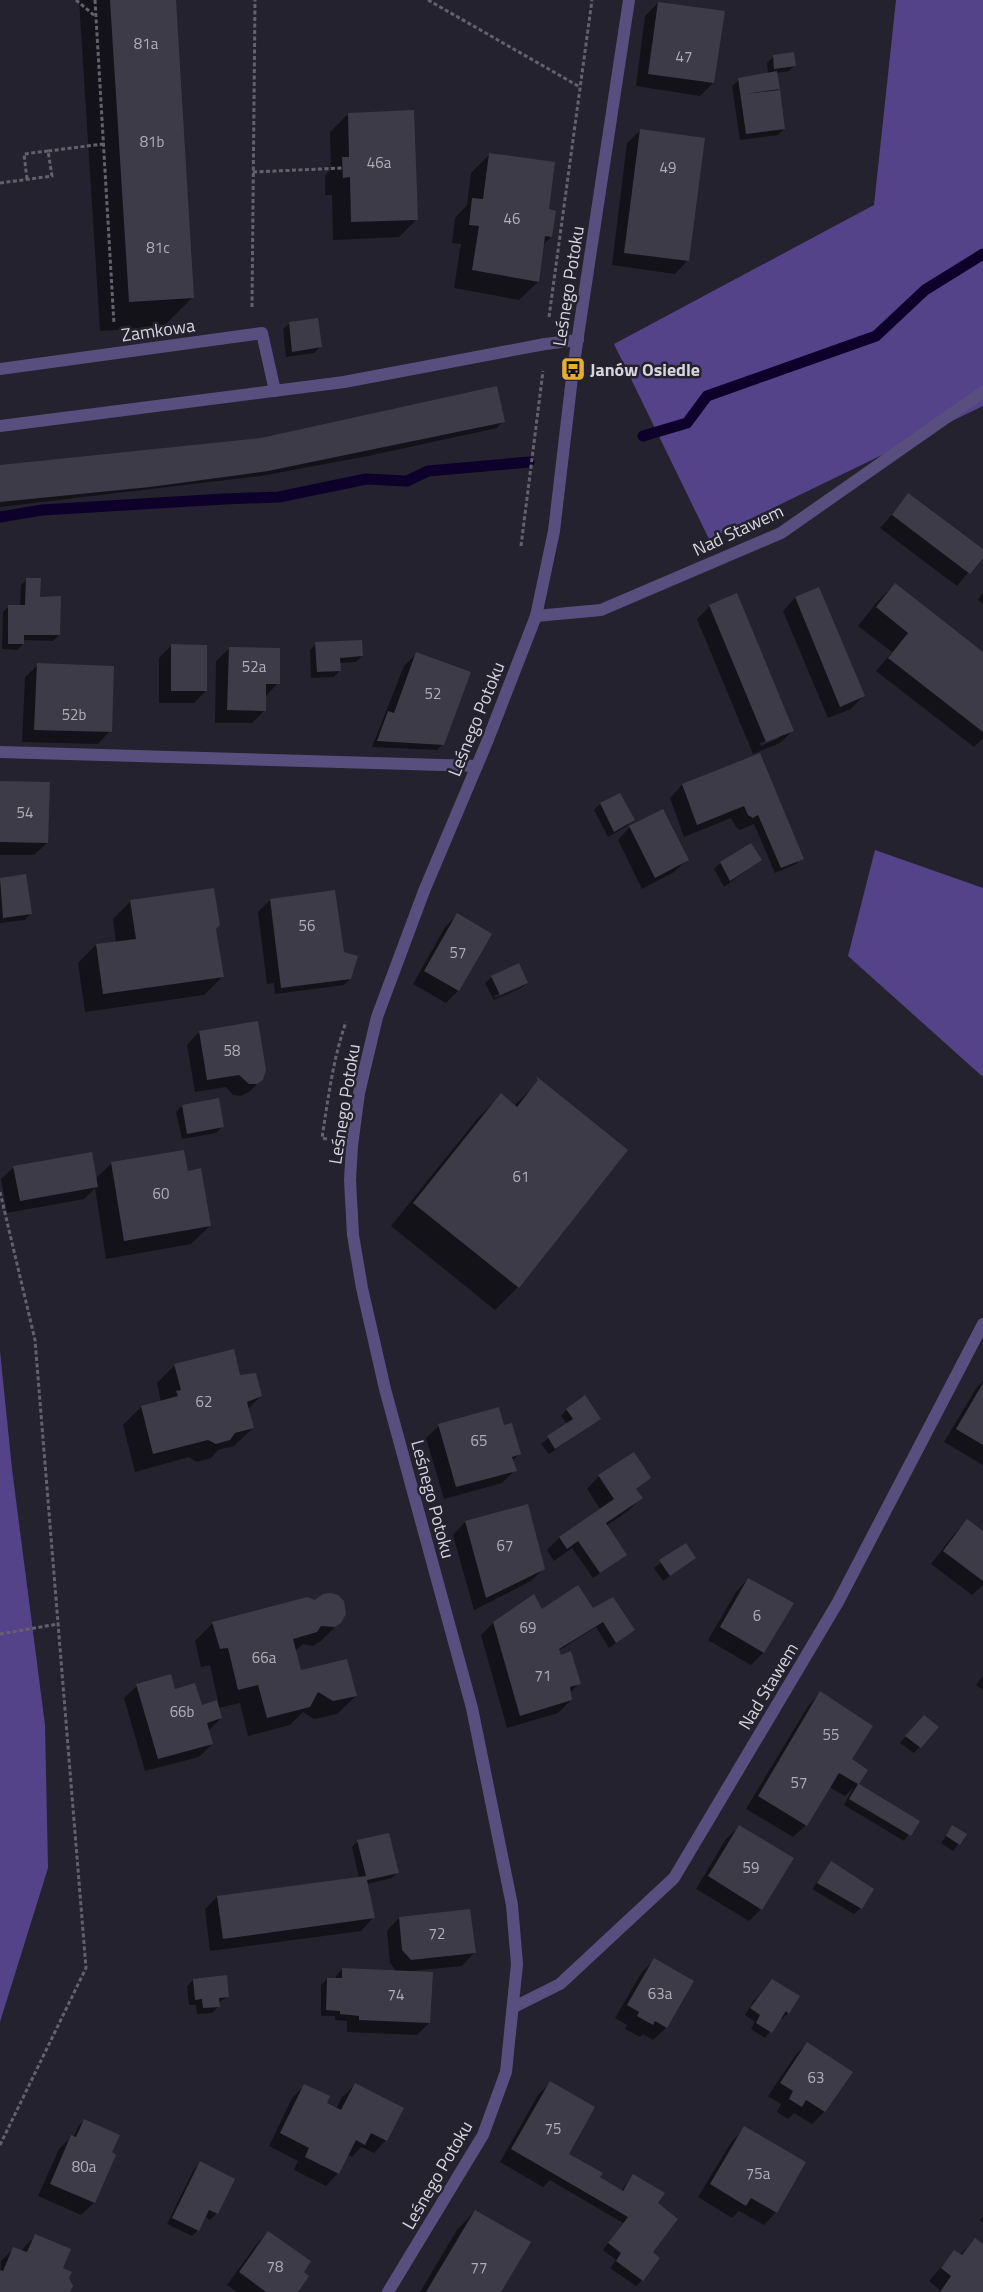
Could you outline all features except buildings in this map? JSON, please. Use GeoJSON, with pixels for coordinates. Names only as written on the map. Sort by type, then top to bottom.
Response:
{"type":"FeatureCollection","features":[{"type":"Feature","properties":{"kind":"street","name":"Leśnego Potoku"},"geometry":{"type":"LineString","coordinates":[[388,2292],[483,2135],[506,2072],[517,1964],[512,1905],[472,1708],[385,1389],[362,1288],[353,1235],[350,1180],[352,1146],[359,1093],[377,1018],[424,891],[477,766],[536,616],[554,531],[578,340],[629,0]]}},
{"type":"Feature","properties":{"kind":"street","name":"Zamkowa"},"geometry":{"type":"LineString","coordinates":[[0,369],[262,333],[275,391]]}},
{"type":"Feature","properties":{"kind":"street"},"geometry":{"type":"LineString","coordinates":[[0,426],[344,382],[546,344],[578,340]]}},
{"type":"Feature","properties":{"kind":"street","name":"Nad Stawem"},"geometry":{"type":"LineString","coordinates":[[536,616],[601,610],[781,533],[983,392]]}},
{"type":"Feature","properties":{"kind":"street"},"geometry":{"type":"LineString","coordinates":[[0,752],[477,766]]}},
{"type":"Feature","properties":{"kind":"street","name":"Nad Stawem"},"geometry":{"type":"LineString","coordinates":[[514,2008],[560,1984],[674,1878],[838,1602],[983,1324]]}},
{"type":"Feature","properties":{"kind":"path"},"geometry":{"type":"LineString","coordinates":[[76,0],[96,16]]}},
{"type":"Feature","properties":{"kind":"path"},"geometry":{"type":"LineString","coordinates":[[95,0],[114,324]]}},
{"type":"Feature","properties":{"kind":"path"},"geometry":{"type":"LineString","coordinates":[[252,307],[255,0]]}},
{"type":"Feature","properties":{"kind":"path"},"geometry":{"type":"LineString","coordinates":[[428,0],[580,87]]}},
{"type":"Feature","properties":{"kind":"path"},"geometry":{"type":"LineString","coordinates":[[520,554],[592,0]]}},
{"type":"Feature","properties":{"kind":"path"},"geometry":{"type":"LineString","coordinates":[[27,180],[24,154],[104,144]]}},
{"type":"Feature","properties":{"kind":"path"},"geometry":{"type":"LineString","coordinates":[[0,183],[52,176],[48,151]]}},
{"type":"Feature","properties":{"kind":"path"},"geometry":{"type":"LineString","coordinates":[[253,172],[343,168]]}},
{"type":"Feature","properties":{"kind":"path"},"geometry":{"type":"LineString","coordinates":[[347,1022],[340,1039],[328,1095],[322,1138],[352,1146]]}},
{"type":"Feature","properties":{"kind":"path"},"geometry":{"type":"LineString","coordinates":[[0,1192],[34,1340],[86,1968],[0,2146]]}},
{"type":"Feature","properties":{"kind":"path"},"geometry":{"type":"LineString","coordinates":[[0,1634],[58,1624]]}},
{"type":"Feature","properties":{"kind":"shaded area"},"geometry":{"type":"Polygon","coordinates":[[[896,0],[983,0],[983,406],[709,539],[614,344],[874,205],[896,0]]]}},
{"type":"Feature","properties":{"kind":"shaded area"},"geometry":{"type":"Polygon","coordinates":[[[875,850],[983,888],[983,1077],[848,956],[875,850]]]}},
{"type":"Feature","properties":{"kind":"shaded area"},"geometry":{"type":"Polygon","coordinates":[[[0,1351],[12,1469],[45,1725],[48,1868],[0,2022],[0,1351]]]}},
{"type":"Feature","properties":{"kind":"waterway"},"geometry":{"type":"LineString","coordinates":[[643,436],[687,423],[707,396],[876,336],[925,290],[983,254]]}},
{"type":"Feature","properties":{"kind":"waterway"},"geometry":{"type":"LineString","coordinates":[[0,517],[42,510],[279,497],[366,479],[407,481],[428,471],[529,462]]}},
{"type":"Feature","properties":{"kind":"place","name":"Janów Osiedle"},"geometry":{"type":"Point","coordinates":[573,369]}}]}
